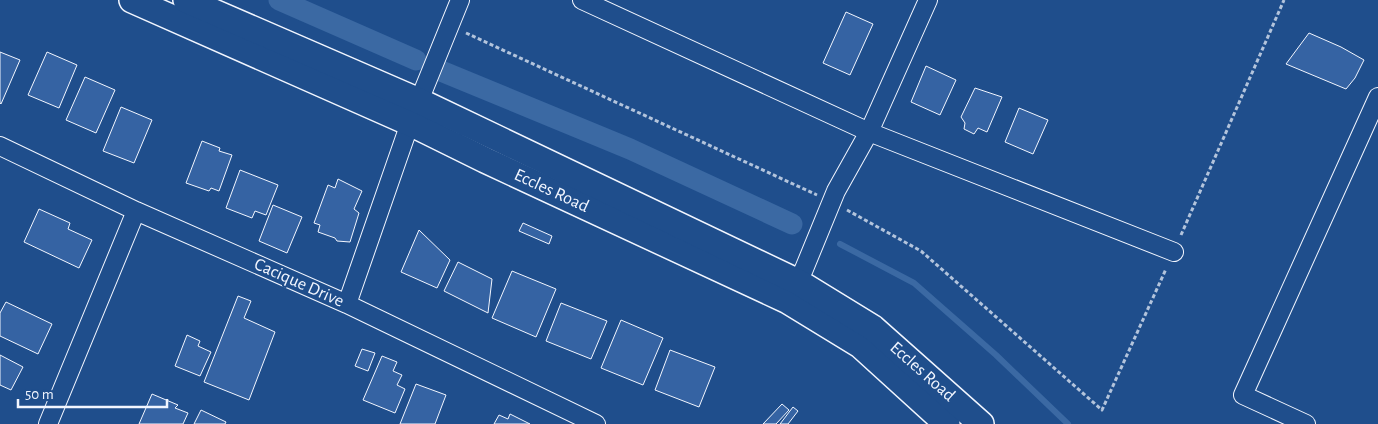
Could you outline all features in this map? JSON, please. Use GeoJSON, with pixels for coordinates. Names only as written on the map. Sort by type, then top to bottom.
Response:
{"type":"FeatureCollection","features":[{"type":"Feature","properties":{"kind":"street","name":"Eccles Road"},"geometry":{"type":"LineString","coordinates":[[132,0],[415,112]]}},
{"type":"Feature","properties":{"kind":"street","name":"Eccles Road"},"geometry":{"type":"LineString","coordinates":[[186,0],[415,112],[793,292],[873,328],[981,424]]}},
{"type":"Feature","properties":{"kind":"street"},"geometry":{"type":"LineString","coordinates":[[347,304],[415,112],[460,0]]}},
{"type":"Feature","properties":{"kind":"street"},"geometry":{"type":"LineString","coordinates":[[582,0],[869,132],[1174,252]]}},
{"type":"Feature","properties":{"kind":"street"},"geometry":{"type":"LineString","coordinates":[[793,292],[836,191],[869,132],[928,0]]}},
{"type":"Feature","properties":{"kind":"street"},"geometry":{"type":"LineString","coordinates":[[1306,424],[1243,395],[1378,97]]}},
{"type":"Feature","properties":{"kind":"street","name":"Cacique Drive"},"geometry":{"type":"LineString","coordinates":[[0,146],[136,211],[347,304],[596,424]]}},
{"type":"Feature","properties":{"kind":"street"},"geometry":{"type":"LineString","coordinates":[[48,424],[136,211]]}},
{"type":"Feature","properties":{"kind":"street","name":"Eccles Road"},"geometry":{"type":"LineString","coordinates":[[793,292],[860,345],[948,424]]}},
{"type":"Feature","properties":{"kind":"path"},"geometry":{"type":"LineString","coordinates":[[450,25],[832,202],[921,251],[1102,410],[1174,252],[1284,0]]}},
{"type":"Feature","properties":{"kind":"building"},"geometry":{"type":"Polygon","coordinates":[[[846,12],[873,24],[850,75],[823,63],[846,12]]]}},
{"type":"Feature","properties":{"kind":"building"},"geometry":{"type":"Polygon","coordinates":[[[1309,33],[1341,47],[1364,60],[1355,78],[1346,89],[1286,64],[1309,33]]]}},
{"type":"Feature","properties":{"kind":"building"},"geometry":{"type":"Polygon","coordinates":[[[0,52],[20,60],[1,104],[0,103],[0,52]]]}},
{"type":"Feature","properties":{"kind":"building"},"geometry":{"type":"Polygon","coordinates":[[[47,52],[77,65],[59,108],[28,95],[47,52]]]}},
{"type":"Feature","properties":{"kind":"building"},"geometry":{"type":"Polygon","coordinates":[[[926,66],[956,80],[940,115],[911,102],[926,66]]]}},
{"type":"Feature","properties":{"kind":"building"},"geometry":{"type":"Polygon","coordinates":[[[85,77],[115,90],[96,133],[66,120],[85,77]]]}},
{"type":"Feature","properties":{"kind":"building"},"geometry":{"type":"Polygon","coordinates":[[[975,88],[1002,97],[987,132],[978,128],[974,134],[964,129],[965,123],[961,117],[975,88]]]}},
{"type":"Feature","properties":{"kind":"building"},"geometry":{"type":"Polygon","coordinates":[[[121,107],[152,120],[134,163],[103,151],[121,107]]]}},
{"type":"Feature","properties":{"kind":"building"},"geometry":{"type":"Polygon","coordinates":[[[1019,108],[1048,120],[1033,154],[1005,142],[1019,108]]]}},
{"type":"Feature","properties":{"kind":"building"},"geometry":{"type":"Polygon","coordinates":[[[202,141],[220,148],[219,151],[232,155],[219,191],[211,188],[209,191],[186,183],[202,141]]]}},
{"type":"Feature","properties":{"kind":"building"},"geometry":{"type":"Polygon","coordinates":[[[240,170],[278,185],[266,215],[255,211],[252,218],[226,208],[240,170]]]}},
{"type":"Feature","properties":{"kind":"building"},"geometry":{"type":"Polygon","coordinates":[[[338,179],[362,191],[354,209],[359,213],[350,242],[337,241],[335,238],[318,232],[320,225],[314,223],[328,185],[335,188],[338,179]]]}},
{"type":"Feature","properties":{"kind":"building"},"geometry":{"type":"Polygon","coordinates":[[[273,205],[302,217],[287,253],[259,241],[273,205]]]}},
{"type":"Feature","properties":{"kind":"building"},"geometry":{"type":"Polygon","coordinates":[[[39,209],[70,223],[68,229],[92,240],[79,268],[24,242],[39,209]]]}},
{"type":"Feature","properties":{"kind":"building"},"geometry":{"type":"Polygon","coordinates":[[[523,223],[552,236],[549,244],[519,231],[523,223]]]}},
{"type":"Feature","properties":{"kind":"building"},"geometry":{"type":"Polygon","coordinates":[[[419,230],[450,260],[437,288],[401,272],[419,230]]]}},
{"type":"Feature","properties":{"kind":"building"},"geometry":{"type":"Polygon","coordinates":[[[458,262],[492,279],[488,313],[444,291],[458,262]]]}},
{"type":"Feature","properties":{"kind":"building"},"geometry":{"type":"Polygon","coordinates":[[[512,271],[556,289],[536,337],[492,318],[512,271]]]}},
{"type":"Feature","properties":{"kind":"building"},"geometry":{"type":"Polygon","coordinates":[[[238,296],[251,301],[244,318],[275,332],[249,400],[204,382],[238,296]]]}},
{"type":"Feature","properties":{"kind":"building"},"geometry":{"type":"Polygon","coordinates":[[[6,302],[52,324],[38,354],[0,336],[0,313],[6,302]]]}},
{"type":"Feature","properties":{"kind":"building"},"geometry":{"type":"Polygon","coordinates":[[[561,303],[607,321],[591,359],[546,341],[561,303]]]}},
{"type":"Feature","properties":{"kind":"building"},"geometry":{"type":"Polygon","coordinates":[[[621,320],[663,338],[643,385],[601,368],[621,320]]]}},
{"type":"Feature","properties":{"kind":"building"},"geometry":{"type":"Polygon","coordinates":[[[187,335],[200,341],[198,346],[211,352],[200,376],[175,366],[187,335]]]}},
{"type":"Feature","properties":{"kind":"building"},"geometry":{"type":"Polygon","coordinates":[[[362,349],[375,353],[368,371],[355,366],[362,349]]]}},
{"type":"Feature","properties":{"kind":"building"},"geometry":{"type":"Polygon","coordinates":[[[670,350],[715,367],[699,407],[655,390],[670,350]]]}},
{"type":"Feature","properties":{"kind":"building"},"geometry":{"type":"Polygon","coordinates":[[[0,355],[23,367],[11,390],[0,385],[0,355]]]}},
{"type":"Feature","properties":{"kind":"building"},"geometry":{"type":"Polygon","coordinates":[[[382,356],[397,362],[393,371],[402,375],[397,385],[405,389],[395,413],[363,400],[382,356]]]}},
{"type":"Feature","properties":{"kind":"building"},"geometry":{"type":"Polygon","coordinates":[[[416,384],[446,395],[435,424],[400,424],[416,384]]]}},
{"type":"Feature","properties":{"kind":"building"},"geometry":{"type":"Polygon","coordinates":[[[152,394],[178,405],[175,408],[188,413],[183,424],[139,424],[152,394]]]}},
{"type":"Feature","properties":{"kind":"building"},"geometry":{"type":"Polygon","coordinates":[[[782,404],[789,410],[776,424],[763,424],[782,404]]]}},
{"type":"Feature","properties":{"kind":"building"},"geometry":{"type":"Polygon","coordinates":[[[793,407],[798,411],[788,424],[780,424],[793,407]]]}},
{"type":"Feature","properties":{"kind":"building"},"geometry":{"type":"Polygon","coordinates":[[[201,410],[226,422],[225,424],[194,424],[201,410]]]}},
{"type":"Feature","properties":{"kind":"building"},"geometry":{"type":"Polygon","coordinates":[[[510,414],[530,424],[494,424],[499,415],[508,419],[510,414]]]}},
{"type":"Feature","properties":{"kind":"waterway"},"geometry":{"type":"LineString","coordinates":[[279,0],[416,60]]}},
{"type":"Feature","properties":{"kind":"waterway"},"geometry":{"type":"LineString","coordinates":[[441,71],[630,149],[792,224]]}},
{"type":"Feature","properties":{"kind":"waterway"},"geometry":{"type":"LineString","coordinates":[[840,244],[914,283],[996,355],[1068,424]]}}]}
